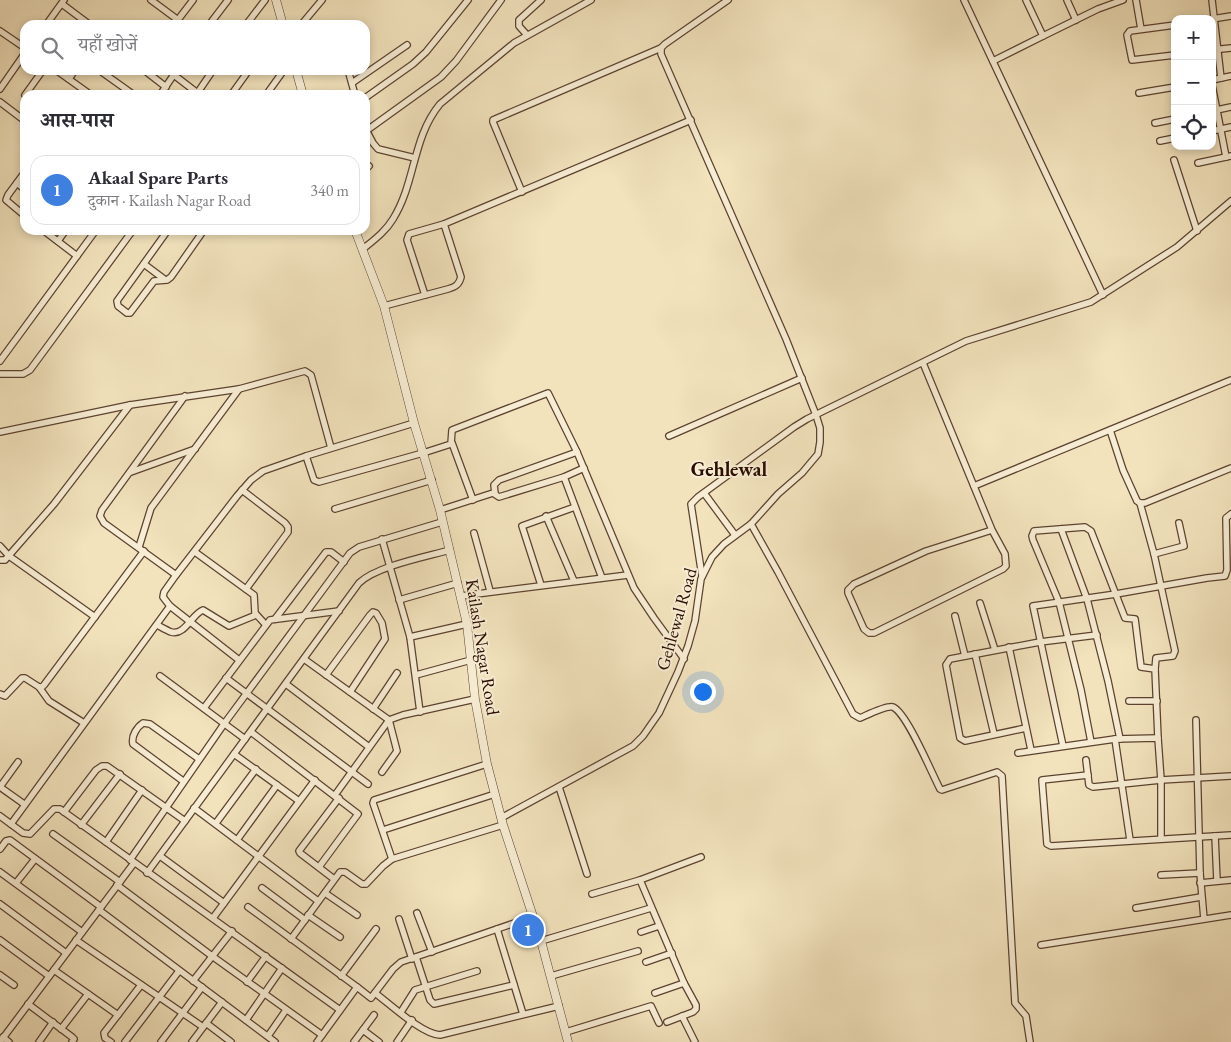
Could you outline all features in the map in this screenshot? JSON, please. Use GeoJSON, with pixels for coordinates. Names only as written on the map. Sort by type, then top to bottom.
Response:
{"type":"FeatureCollection","features":[{"type":"Feature","properties":{"kind":"street"},"geometry":{"type":"LineString","coordinates":[[151,0],[173,20]]}},
{"type":"Feature","properties":{"kind":"street"},"geometry":{"type":"LineString","coordinates":[[178,20],[192,0]]}},
{"type":"Feature","properties":{"kind":"street"},"geometry":{"type":"LineString","coordinates":[[213,20],[228,0]]}},
{"type":"Feature","properties":{"kind":"street"},"geometry":{"type":"LineString","coordinates":[[250,20],[265,0]]}},
{"type":"Feature","properties":{"kind":"street"},"geometry":{"type":"LineString","coordinates":[[276,0],[282,20]]}},
{"type":"Feature","properties":{"kind":"street"},"geometry":{"type":"LineString","coordinates":[[305,20],[322,0]]}},
{"type":"Feature","properties":{"kind":"street"},"geometry":{"type":"LineString","coordinates":[[370,94],[413,64],[426,52],[468,0]]}},
{"type":"Feature","properties":{"kind":"street"},"geometry":{"type":"LineString","coordinates":[[370,126],[441,77],[456,61],[501,0]]}},
{"type":"Feature","properties":{"kind":"street"},"geometry":{"type":"LineString","coordinates":[[527,35],[519,26],[519,20],[542,0]]}},
{"type":"Feature","properties":{"kind":"street"},"geometry":{"type":"LineString","coordinates":[[363,249],[386,229],[394,218],[405,194],[425,127],[431,115],[440,104],[505,50],[527,35],[559,20],[591,0]]}},
{"type":"Feature","properties":{"kind":"street"},"geometry":{"type":"LineString","coordinates":[[522,192],[492,122],[494,120],[661,48],[728,0]]}},
{"type":"Feature","properties":{"kind":"street"},"geometry":{"type":"LineString","coordinates":[[964,0],[1103,295]]}},
{"type":"Feature","properties":{"kind":"street"},"geometry":{"type":"LineString","coordinates":[[1026,0],[1043,36]]}},
{"type":"Feature","properties":{"kind":"street"},"geometry":{"type":"LineString","coordinates":[[1067,0],[1076,20]]}},
{"type":"Feature","properties":{"kind":"street"},"geometry":{"type":"LineString","coordinates":[[994,62],[1098,9],[1122,0]]}},
{"type":"Feature","properties":{"kind":"street"},"geometry":{"type":"LineString","coordinates":[[1136,0],[1141,29]]}},
{"type":"Feature","properties":{"kind":"street"},"geometry":{"type":"LineString","coordinates":[[1212,0],[1214,15]]}},
{"type":"Feature","properties":{"kind":"street"},"geometry":{"type":"LineString","coordinates":[[50,20],[63,2],[84,20]]}},
{"type":"Feature","properties":{"kind":"street"},"geometry":{"type":"LineString","coordinates":[[1216,19],[1231,16]]}},
{"type":"Feature","properties":{"kind":"street"},"geometry":{"type":"LineString","coordinates":[[1171,25],[1130,31],[1127,34],[1132,60],[1171,55]]}},
{"type":"Feature","properties":{"kind":"street"},"geometry":{"type":"LineString","coordinates":[[0,31],[20,45]]}},
{"type":"Feature","properties":{"kind":"street"},"geometry":{"type":"LineString","coordinates":[[370,71],[407,45]]}},
{"type":"Feature","properties":{"kind":"street","name":"Gehlewal Road"},"geometry":{"type":"LineString","coordinates":[[392,859],[502,822],[559,787],[633,746],[643,736],[667,699],[684,659],[694,621],[702,576],[717,550],[751,524],[778,494],[802,473],[818,454],[820,428],[802,378],[661,54],[661,48]]}},
{"type":"Feature","properties":{"kind":"street"},"geometry":{"type":"LineString","coordinates":[[1216,50],[1231,48]]}},
{"type":"Feature","properties":{"kind":"street"},"geometry":{"type":"LineString","coordinates":[[1216,55],[1221,78]]}},
{"type":"Feature","properties":{"kind":"street"},"geometry":{"type":"LineString","coordinates":[[0,88],[20,60]]}},
{"type":"Feature","properties":{"kind":"street"},"geometry":{"type":"LineString","coordinates":[[29,90],[39,75]]}},
{"type":"Feature","properties":{"kind":"street"},"geometry":{"type":"LineString","coordinates":[[63,75],[80,90]]}},
{"type":"Feature","properties":{"kind":"street"},"geometry":{"type":"LineString","coordinates":[[68,79],[71,75]]}},
{"type":"Feature","properties":{"kind":"street"},"geometry":{"type":"LineString","coordinates":[[106,75],[127,90]]}},
{"type":"Feature","properties":{"kind":"street"},"geometry":{"type":"LineString","coordinates":[[150,75],[166,87]]}},
{"type":"Feature","properties":{"kind":"street"},"geometry":{"type":"LineString","coordinates":[[164,90],[174,75]]}},
{"type":"Feature","properties":{"kind":"street"},"geometry":{"type":"LineString","coordinates":[[179,75],[193,90]]}},
{"type":"Feature","properties":{"kind":"street"},"geometry":{"type":"LineString","coordinates":[[200,90],[210,75]]}},
{"type":"Feature","properties":{"kind":"street"},"geometry":{"type":"LineString","coordinates":[[235,90],[245,75]]}},
{"type":"Feature","properties":{"kind":"street"},"geometry":{"type":"LineString","coordinates":[[270,90],[280,75]]}},
{"type":"Feature","properties":{"kind":"street"},"geometry":{"type":"LineString","coordinates":[[297,75],[302,90]]}},
{"type":"Feature","properties":{"kind":"street"},"geometry":{"type":"LineString","coordinates":[[350,75],[354,90]]}},
{"type":"Feature","properties":{"kind":"street"},"geometry":{"type":"LineString","coordinates":[[352,83],[364,75]]}},
{"type":"Feature","properties":{"kind":"street"},"geometry":{"type":"LineString","coordinates":[[1216,79],[1231,76]]}},
{"type":"Feature","properties":{"kind":"street"},"geometry":{"type":"LineString","coordinates":[[1139,93],[1171,88]]}},
{"type":"Feature","properties":{"kind":"street"},"geometry":{"type":"LineString","coordinates":[[0,102],[20,117]]}},
{"type":"Feature","properties":{"kind":"street"},"geometry":{"type":"LineString","coordinates":[[1216,110],[1231,107]]}},
{"type":"Feature","properties":{"kind":"street"},"geometry":{"type":"LineString","coordinates":[[1198,163],[1229,156],[1216,113]]}},
{"type":"Feature","properties":{"kind":"street"},"geometry":{"type":"LineString","coordinates":[[426,295],[407,238],[409,234],[444,224],[691,120]]}},
{"type":"Feature","properties":{"kind":"street"},"geometry":{"type":"LineString","coordinates":[[1155,124],[1171,120]]}},
{"type":"Feature","properties":{"kind":"street"},"geometry":{"type":"LineString","coordinates":[[1216,130],[1231,127]]}},
{"type":"Feature","properties":{"kind":"street"},"geometry":{"type":"LineString","coordinates":[[370,137],[378,149],[415,158]]}},
{"type":"Feature","properties":{"kind":"street"},"geometry":{"type":"LineString","coordinates":[[1160,141],[1171,139]]}},
{"type":"Feature","properties":{"kind":"street"},"geometry":{"type":"LineString","coordinates":[[1174,160],[1197,231]]}},
{"type":"Feature","properties":{"kind":"street"},"geometry":{"type":"LineString","coordinates":[[20,179],[6,200],[20,212]]}},
{"type":"Feature","properties":{"kind":"street"},"geometry":{"type":"LineString","coordinates":[[16,184],[20,187]]}},
{"type":"Feature","properties":{"kind":"street"},"geometry":{"type":"LineString","coordinates":[[702,576],[691,504],[794,427],[966,341],[1091,302],[1177,247],[1231,202]]}},
{"type":"Feature","properties":{"kind":"street"},"geometry":{"type":"LineString","coordinates":[[384,306],[457,286],[460,282],[461,277],[444,224]]}},
{"type":"Feature","properties":{"kind":"street"},"geometry":{"type":"LineString","coordinates":[[50,235],[77,256]]}},
{"type":"Feature","properties":{"kind":"street"},"geometry":{"type":"LineString","coordinates":[[58,241],[62,235]]}},
{"type":"Feature","properties":{"kind":"street"},"geometry":{"type":"LineString","coordinates":[[0,361],[92,235]]}},
{"type":"Feature","properties":{"kind":"street"},"geometry":{"type":"LineString","coordinates":[[0,374],[23,374],[30,370],[129,235]]}},
{"type":"Feature","properties":{"kind":"street"},"geometry":{"type":"LineString","coordinates":[[164,235],[117,301],[118,306],[127,313],[130,313],[154,281],[171,277],[200,235]]}},
{"type":"Feature","properties":{"kind":"street","name":"Kailash Nagar Road"},"geometry":{"type":"LineString","coordinates":[[357,235],[384,306],[414,423],[440,510],[467,624],[475,698],[487,764],[502,822],[541,941],[568,1042]]}},
{"type":"Feature","properties":{"kind":"street"},"geometry":{"type":"LineString","coordinates":[[144,264],[164,280]]}},
{"type":"Feature","properties":{"kind":"street"},"geometry":{"type":"LineString","coordinates":[[923,363],[992,530],[1005,554],[1006,566],[874,633],[869,633],[864,629],[848,593],[854,584],[926,550],[992,530]]}},
{"type":"Feature","properties":{"kind":"street"},"geometry":{"type":"LineString","coordinates":[[0,432],[130,405],[239,389],[308,372],[311,375],[331,448]]}},
{"type":"Feature","properties":{"kind":"street"},"geometry":{"type":"LineString","coordinates":[[669,436],[802,378]]}},
{"type":"Feature","properties":{"kind":"street"},"geometry":{"type":"LineString","coordinates":[[974,486],[1231,380]]}},
{"type":"Feature","properties":{"kind":"street"},"geometry":{"type":"LineString","coordinates":[[139,547],[151,508],[239,389]]}},
{"type":"Feature","properties":{"kind":"street"},"geometry":{"type":"LineString","coordinates":[[473,500],[452,442],[452,430],[548,394],[577,452],[628,575],[644,604],[684,659]]}},
{"type":"Feature","properties":{"kind":"street"},"geometry":{"type":"LineString","coordinates":[[176,575],[104,523],[100,516],[102,510],[185,396]]}},
{"type":"Feature","properties":{"kind":"street"},"geometry":{"type":"LineString","coordinates":[[0,560],[5,560],[9,556],[54,504],[130,405]]}},
{"type":"Feature","properties":{"kind":"street"},"geometry":{"type":"LineString","coordinates":[[239,660],[170,606],[163,597],[164,592],[176,575],[242,490],[263,471],[414,423]]}},
{"type":"Feature","properties":{"kind":"street"},"geometry":{"type":"LineString","coordinates":[[1110,430],[1123,470],[1137,501],[1140,503],[1162,586],[1175,654],[1173,656],[1156,658],[1155,669],[1161,780],[1161,838]]}},
{"type":"Feature","properties":{"kind":"street"},"geometry":{"type":"LineString","coordinates":[[306,456],[314,480],[319,482],[423,453],[452,442]]}},
{"type":"Feature","properties":{"kind":"street"},"geometry":{"type":"LineString","coordinates":[[129,473],[195,450]]}},
{"type":"Feature","properties":{"kind":"street"},"geometry":{"type":"LineString","coordinates":[[577,452],[499,480],[494,484],[495,493],[501,497],[584,468]]}},
{"type":"Feature","properties":{"kind":"street"},"geometry":{"type":"LineString","coordinates":[[1140,503],[1145,503],[1231,468]]}},
{"type":"Feature","properties":{"kind":"street"},"geometry":{"type":"LineString","coordinates":[[564,476],[602,578]]}},
{"type":"Feature","properties":{"kind":"street"},"geometry":{"type":"LineString","coordinates":[[335,509],[432,480]]}},
{"type":"Feature","properties":{"kind":"street"},"geometry":{"type":"LineString","coordinates":[[242,490],[288,527],[288,532],[246,589]]}},
{"type":"Feature","properties":{"kind":"street"},"geometry":{"type":"LineString","coordinates":[[440,510],[495,493]]}},
{"type":"Feature","properties":{"kind":"street"},"geometry":{"type":"LineString","coordinates":[[704,493],[735,535]]}},
{"type":"Feature","properties":{"kind":"street"},"geometry":{"type":"LineString","coordinates":[[541,585],[522,528],[524,524],[575,506]]}},
{"type":"Feature","properties":{"kind":"street"},"geometry":{"type":"LineString","coordinates":[[1062,746],[1033,606],[1225,576],[1227,570],[1226,518],[1231,514]]}},
{"type":"Feature","properties":{"kind":"street"},"geometry":{"type":"LineString","coordinates":[[546,516],[574,581]]}},
{"type":"Feature","properties":{"kind":"street"},"geometry":{"type":"LineString","coordinates":[[9,1042],[2,1040],[119,884],[183,781],[344,562],[354,550],[382,539],[442,522]]}},
{"type":"Feature","properties":{"kind":"street"},"geometry":{"type":"LineString","coordinates":[[1154,554],[1184,546],[1179,523]]}},
{"type":"Feature","properties":{"kind":"street"},"geometry":{"type":"LineString","coordinates":[[751,524],[853,714],[860,718],[888,707],[893,707],[898,711],[912,733],[942,790],[997,772],[1002,776],[1016,1003],[1026,1016],[1030,1042]]}},
{"type":"Feature","properties":{"kind":"street"},"geometry":{"type":"LineString","coordinates":[[1091,742],[1059,602],[1032,536],[1034,531],[1086,527],[1089,529],[1125,619],[1134,619],[1135,621],[1142,667],[1155,669]]}},
{"type":"Feature","properties":{"kind":"street"},"geometry":{"type":"LineString","coordinates":[[1061,529],[1087,599],[1108,681],[1130,840]]}},
{"type":"Feature","properties":{"kind":"street"},"geometry":{"type":"LineString","coordinates":[[474,533],[490,591]]}},
{"type":"Feature","properties":{"kind":"street"},"geometry":{"type":"LineString","coordinates":[[382,539],[410,637],[420,712]]}},
{"type":"Feature","properties":{"kind":"street"},"geometry":{"type":"LineString","coordinates":[[0,546],[9,556],[95,617]]}},
{"type":"Feature","properties":{"kind":"street"},"geometry":{"type":"LineString","coordinates":[[148,873],[339,610],[366,577],[389,567],[450,550]]}},
{"type":"Feature","properties":{"kind":"street"},"geometry":{"type":"LineString","coordinates":[[39,687],[42,687],[47,681],[144,552]]}},
{"type":"Feature","properties":{"kind":"street"},"geometry":{"type":"LineString","coordinates":[[195,552],[256,598],[254,610],[256,615],[266,624]]}},
{"type":"Feature","properties":{"kind":"street"},"geometry":{"type":"LineString","coordinates":[[275,619],[326,552],[331,552],[344,562]]}},
{"type":"Feature","properties":{"kind":"street"},"geometry":{"type":"LineString","coordinates":[[461,596],[628,575]]}},
{"type":"Feature","properties":{"kind":"street"},"geometry":{"type":"LineString","coordinates":[[399,600],[458,583]]}},
{"type":"Feature","properties":{"kind":"street"},"geometry":{"type":"LineString","coordinates":[[980,603],[994,650]]}},
{"type":"Feature","properties":{"kind":"street"},"geometry":{"type":"LineString","coordinates":[[11,824],[170,606]]}},
{"type":"Feature","properties":{"kind":"street"},"geometry":{"type":"LineString","coordinates":[[157,625],[175,632],[182,630],[203,610],[229,626],[256,615]]}},
{"type":"Feature","properties":{"kind":"street"},"geometry":{"type":"LineString","coordinates":[[204,708],[270,620],[302,617],[339,610]]}},
{"type":"Feature","properties":{"kind":"street"},"geometry":{"type":"LineString","coordinates":[[326,675],[370,615],[373,612],[376,613],[382,623],[385,639],[350,692]]}},
{"type":"Feature","properties":{"kind":"street"},"geometry":{"type":"LineString","coordinates":[[955,616],[965,656]]}},
{"type":"Feature","properties":{"kind":"street"},"geometry":{"type":"LineString","coordinates":[[410,637],[467,624]]}},
{"type":"Feature","properties":{"kind":"street"},"geometry":{"type":"LineString","coordinates":[[1026,728],[965,741],[960,738],[946,665],[950,659],[1009,647],[1097,635]]}},
{"type":"Feature","properties":{"kind":"street"},"geometry":{"type":"LineString","coordinates":[[1009,647],[1031,750]]}},
{"type":"Feature","properties":{"kind":"street"},"geometry":{"type":"LineString","coordinates":[[975,654],[994,734]]}},
{"type":"Feature","properties":{"kind":"street"},"geometry":{"type":"LineString","coordinates":[[304,659],[388,720],[397,751],[382,772]]}},
{"type":"Feature","properties":{"kind":"street"},"geometry":{"type":"LineString","coordinates":[[416,675],[471,660]]}},
{"type":"Feature","properties":{"kind":"street"},"geometry":{"type":"LineString","coordinates":[[373,709],[397,673]]}},
{"type":"Feature","properties":{"kind":"street"},"geometry":{"type":"LineString","coordinates":[[160,676],[245,739]]}},
{"type":"Feature","properties":{"kind":"street"},"geometry":{"type":"LineString","coordinates":[[0,702],[2,695],[22,678],[25,678],[39,687],[49,701],[84,723]]}},
{"type":"Feature","properties":{"kind":"street"},"geometry":{"type":"LineString","coordinates":[[226,678],[368,784]]}},
{"type":"Feature","properties":{"kind":"street"},"geometry":{"type":"LineString","coordinates":[[286,684],[369,747]]}},
{"type":"Feature","properties":{"kind":"street"},"geometry":{"type":"LineString","coordinates":[[334,878],[300,853],[300,849],[388,720],[475,698]]}},
{"type":"Feature","properties":{"kind":"street"},"geometry":{"type":"LineString","coordinates":[[1129,701],[1156,702]]}},
{"type":"Feature","properties":{"kind":"street"},"geometry":{"type":"LineString","coordinates":[[1196,720],[1198,836],[1204,919]]}},
{"type":"Feature","properties":{"kind":"street"},"geometry":{"type":"LineString","coordinates":[[183,781],[133,744],[133,736],[140,725],[146,722],[150,724],[199,759]]}},
{"type":"Feature","properties":{"kind":"street"},"geometry":{"type":"LineString","coordinates":[[250,732],[358,814],[320,867]]}},
{"type":"Feature","properties":{"kind":"street"},"geometry":{"type":"LineString","coordinates":[[1018,753],[1117,739],[1158,738]]}},
{"type":"Feature","properties":{"kind":"street"},"geometry":{"type":"LineString","coordinates":[[234,754],[299,802]]}},
{"type":"Feature","properties":{"kind":"street"},"geometry":{"type":"LineString","coordinates":[[1086,760],[1091,787],[1231,776]]}},
{"type":"Feature","properties":{"kind":"street"},"geometry":{"type":"LineString","coordinates":[[18,762],[0,787],[24,804]]}},
{"type":"Feature","properties":{"kind":"street"},"geometry":{"type":"LineString","coordinates":[[291,939],[334,878],[342,871],[362,884],[366,884],[392,859],[373,803],[374,800],[487,764]]}},
{"type":"Feature","properties":{"kind":"street"},"geometry":{"type":"LineString","coordinates":[[64,812],[96,770],[102,766],[107,766],[184,821]]}},
{"type":"Feature","properties":{"kind":"street"},"geometry":{"type":"LineString","coordinates":[[216,824],[256,769]]}},
{"type":"Feature","properties":{"kind":"street"},"geometry":{"type":"LineString","coordinates":[[82,825],[120,774]]}},
{"type":"Feature","properties":{"kind":"street"},"geometry":{"type":"LineString","coordinates":[[1088,775],[1042,780],[1047,844],[1052,846],[1231,835]]}},
{"type":"Feature","properties":{"kind":"street"},"geometry":{"type":"LineString","coordinates":[[213,918],[315,780]]}},
{"type":"Feature","properties":{"kind":"street"},"geometry":{"type":"LineString","coordinates":[[237,840],[276,785]]}},
{"type":"Feature","properties":{"kind":"street"},"geometry":{"type":"LineString","coordinates":[[559,787],[587,874]]}},
{"type":"Feature","properties":{"kind":"street"},"geometry":{"type":"LineString","coordinates":[[106,842],[142,790]]}},
{"type":"Feature","properties":{"kind":"street"},"geometry":{"type":"LineString","coordinates":[[383,830],[495,794]]}},
{"type":"Feature","properties":{"kind":"street"},"geometry":{"type":"LineString","coordinates":[[0,816],[23,833],[30,834],[58,808],[340,1010]]}},
{"type":"Feature","properties":{"kind":"street"},"geometry":{"type":"LineString","coordinates":[[194,808],[318,901]]}},
{"type":"Feature","properties":{"kind":"street"},"geometry":{"type":"LineString","coordinates":[[53,834],[212,956],[322,1035]]}},
{"type":"Feature","properties":{"kind":"street"},"geometry":{"type":"LineString","coordinates":[[1215,836],[1217,881]]}},
{"type":"Feature","properties":{"kind":"street"},"geometry":{"type":"LineString","coordinates":[[0,848],[6,840],[10,840],[179,971],[275,1042]]}},
{"type":"Feature","properties":{"kind":"street"},"geometry":{"type":"LineString","coordinates":[[160,856],[224,904]]}},
{"type":"Feature","properties":{"kind":"street"},"geometry":{"type":"LineString","coordinates":[[592,894],[640,880],[701,857]]}},
{"type":"Feature","properties":{"kind":"street"},"geometry":{"type":"LineString","coordinates":[[16,883],[35,858]]}},
{"type":"Feature","properties":{"kind":"street"},"geometry":{"type":"LineString","coordinates":[[0,872],[82,932]]}},
{"type":"Feature","properties":{"kind":"street"},"geometry":{"type":"LineString","coordinates":[[1161,875],[1200,873]]}},
{"type":"Feature","properties":{"kind":"street"},"geometry":{"type":"LineString","coordinates":[[640,880],[684,983],[696,1005],[696,1009],[667,1022]]}},
{"type":"Feature","properties":{"kind":"street"},"geometry":{"type":"LineString","coordinates":[[1200,883],[1231,880]]}},
{"type":"Feature","properties":{"kind":"street"},"geometry":{"type":"LineString","coordinates":[[262,888],[340,938]]}},
{"type":"Feature","properties":{"kind":"street"},"geometry":{"type":"LineString","coordinates":[[324,893],[357,915]]}},
{"type":"Feature","properties":{"kind":"street"},"geometry":{"type":"LineString","coordinates":[[1136,908],[1201,897]]}},
{"type":"Feature","properties":{"kind":"street"},"geometry":{"type":"LineString","coordinates":[[0,904],[66,953]]}},
{"type":"Feature","properties":{"kind":"street"},"geometry":{"type":"LineString","coordinates":[[248,907],[370,997],[397,965],[532,917]]}},
{"type":"Feature","properties":{"kind":"street"},"geometry":{"type":"LineString","coordinates":[[541,941],[651,908]]}},
{"type":"Feature","properties":{"kind":"street"},"geometry":{"type":"LineString","coordinates":[[417,913],[432,952]]}},
{"type":"Feature","properties":{"kind":"street"},"geometry":{"type":"LineString","coordinates":[[1041,944],[1231,915]]}},
{"type":"Feature","properties":{"kind":"street"},"geometry":{"type":"LineString","coordinates":[[399,919],[430,1000],[434,1004],[514,985]]}},
{"type":"Feature","properties":{"kind":"street"},"geometry":{"type":"LineString","coordinates":[[641,932],[660,926]]}},
{"type":"Feature","properties":{"kind":"street"},"geometry":{"type":"LineString","coordinates":[[342,976],[376,929]]}},
{"type":"Feature","properties":{"kind":"street"},"geometry":{"type":"LineString","coordinates":[[497,929],[523,1014]]}},
{"type":"Feature","properties":{"kind":"street"},"geometry":{"type":"LineString","coordinates":[[193,981],[232,931]]}},
{"type":"Feature","properties":{"kind":"street"},"geometry":{"type":"LineString","coordinates":[[0,940],[49,976]]}},
{"type":"Feature","properties":{"kind":"street"},"geometry":{"type":"LineString","coordinates":[[76,940],[182,1013],[231,1042]]}},
{"type":"Feature","properties":{"kind":"street"},"geometry":{"type":"LineString","coordinates":[[551,976],[638,951]]}},
{"type":"Feature","properties":{"kind":"street"},"geometry":{"type":"LineString","coordinates":[[646,962],[672,953]]}},
{"type":"Feature","properties":{"kind":"street"},"geometry":{"type":"LineString","coordinates":[[247,982],[266,956]]}},
{"type":"Feature","properties":{"kind":"street"},"geometry":{"type":"LineString","coordinates":[[246,1020],[282,968]]}},
{"type":"Feature","properties":{"kind":"street"},"geometry":{"type":"LineString","coordinates":[[54,970],[118,1016]]}},
{"type":"Feature","properties":{"kind":"street"},"geometry":{"type":"LineString","coordinates":[[401,1012],[412,992],[477,970]]}},
{"type":"Feature","properties":{"kind":"street"},"geometry":{"type":"LineString","coordinates":[[126,1042],[179,971]]}},
{"type":"Feature","properties":{"kind":"street"},"geometry":{"type":"LineString","coordinates":[[0,975],[14,985]]}},
{"type":"Feature","properties":{"kind":"street"},"geometry":{"type":"LineString","coordinates":[[656,993],[684,983]]}},
{"type":"Feature","properties":{"kind":"street"},"geometry":{"type":"LineString","coordinates":[[111,1042],[105,1038],[104,1033],[141,985]]}},
{"type":"Feature","properties":{"kind":"street"},"geometry":{"type":"LineString","coordinates":[[161,1042],[202,987]]}},
{"type":"Feature","properties":{"kind":"street"},"geometry":{"type":"LineString","coordinates":[[317,1042],[357,988]]}},
{"type":"Feature","properties":{"kind":"street"},"geometry":{"type":"LineString","coordinates":[[375,993],[428,1032],[439,1034],[559,1006]]}},
{"type":"Feature","properties":{"kind":"street"},"geometry":{"type":"LineString","coordinates":[[61,1029],[88,994]]}},
{"type":"Feature","properties":{"kind":"street"},"geometry":{"type":"LineString","coordinates":[[194,1041],[222,1002]]}},
{"type":"Feature","properties":{"kind":"street"},"geometry":{"type":"LineString","coordinates":[[28,1004],[72,1037],[74,1039],[72,1042]]}},
{"type":"Feature","properties":{"kind":"street"},"geometry":{"type":"LineString","coordinates":[[566,1032],[650,1006],[659,1023]]}},
{"type":"Feature","properties":{"kind":"street"},"geometry":{"type":"LineString","coordinates":[[268,1036],[286,1010]]}},
{"type":"Feature","properties":{"kind":"street"},"geometry":{"type":"LineString","coordinates":[[354,1042],[374,1014]]}},
{"type":"Feature","properties":{"kind":"street"},"geometry":{"type":"LineString","coordinates":[[682,1016],[695,1042]]}},
{"type":"Feature","properties":{"kind":"street"},"geometry":{"type":"LineString","coordinates":[[397,1042],[412,1020]]}},
{"type":"Feature","properties":{"kind":"street"},"geometry":{"type":"LineString","coordinates":[[39,1042],[53,1022]]}},
{"type":"Feature","properties":{"kind":"street"},"geometry":{"type":"LineString","coordinates":[[363,1030],[379,1042]]}},
{"type":"Feature","properties":{"kind":"street"},"geometry":{"type":"LineString","coordinates":[[434,1042],[439,1034]]}},
{"type":"Feature","properties":{"kind":"place","name":"Akaal Spare Parts"},"geometry":{"type":"Point","coordinates":[528,930]}},
{"type":"Feature","properties":{"kind":"district","name":"Gehlewal"},"geometry":{"type":"Point","coordinates":[729,469]}}]}
